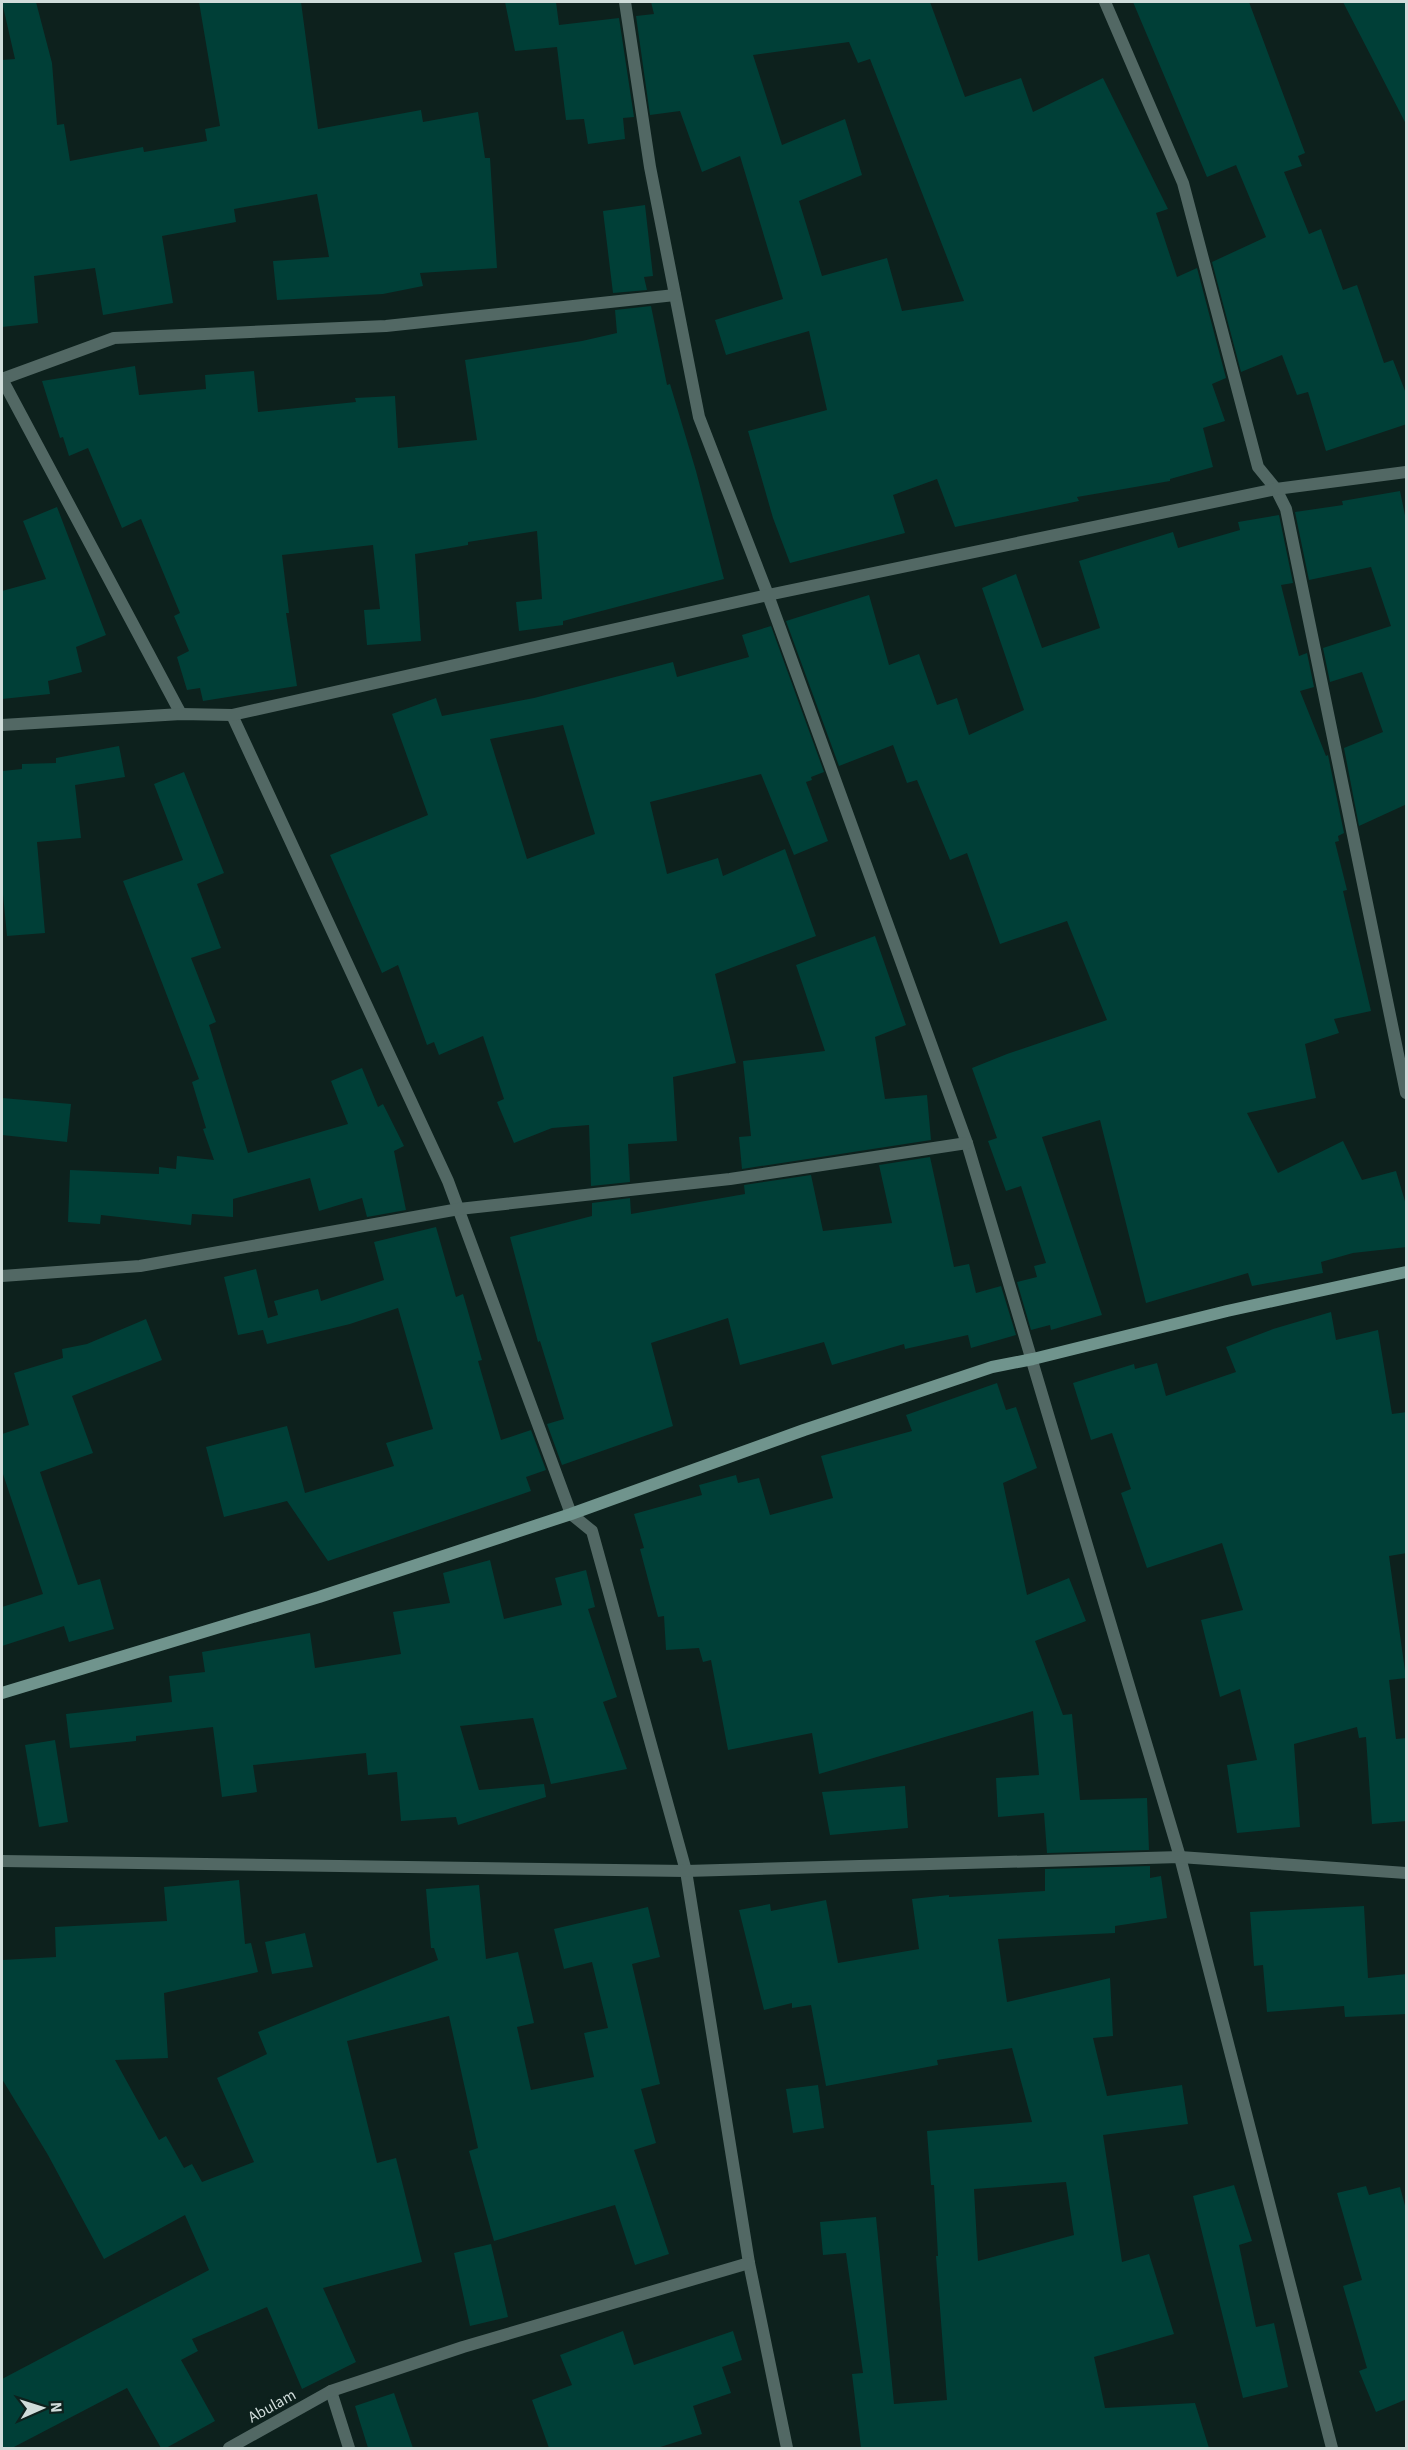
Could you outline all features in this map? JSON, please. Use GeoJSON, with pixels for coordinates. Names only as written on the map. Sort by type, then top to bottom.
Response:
{"type":"FeatureCollection","features":[{"type":"Feature","properties":{"kind":"street"},"geometry":{"type":"LineString","coordinates":[[625,2],[651,167],[699,417],[768,595],[967,1143],[1180,1857],[1332,2448]]}},
{"type":"Feature","properties":{"kind":"street"},"geometry":{"type":"LineString","coordinates":[[1105,2],[1183,183],[1258,467],[1276,489],[1286,509],[1407,1093]]}},
{"type":"Feature","properties":{"kind":"street"},"geometry":{"type":"LineString","coordinates":[[181,714],[2,379],[114,338],[386,326],[675,295]]}},
{"type":"Feature","properties":{"kind":"street"},"geometry":{"type":"LineString","coordinates":[[2,725],[181,714],[232,715],[768,595],[1276,489],[1407,472]]}},
{"type":"Feature","properties":{"kind":"street"},"geometry":{"type":"LineString","coordinates":[[232,715],[459,1209],[571,1514],[592,1531],[686,1871],[749,2263],[787,2448]]}},
{"type":"Feature","properties":{"kind":"street"},"geometry":{"type":"LineString","coordinates":[[2,1276],[140,1266],[459,1209],[730,1179],[967,1143]]}},
{"type":"Feature","properties":{"kind":"street"},"geometry":{"type":"LineString","coordinates":[[2,1694],[319,1597],[571,1514],[804,1430],[992,1367],[1227,1311],[1407,1272]]}},
{"type":"Feature","properties":{"kind":"street"},"geometry":{"type":"LineString","coordinates":[[2,1861],[686,1871],[1180,1857],[1407,1874]]}},
{"type":"Feature","properties":{"kind":"street","name":"Abulam"},"geometry":{"type":"LineString","coordinates":[[230,2448],[331,2391],[463,2348],[749,2263]]}},
{"type":"Feature","properties":{"kind":"street"},"geometry":{"type":"LineString","coordinates":[[331,2391],[349,2448]]}},
{"type":"Feature","properties":{"kind":"building"},"geometry":{"type":"Polygon","coordinates":[[[2,2],[36,2],[52,63],[57,125],[64,124],[70,161],[143,147],[144,152],[207,141],[205,129],[220,126],[199,2],[301,2],[318,129],[421,110],[423,122],[478,112],[485,158],[490,158],[497,268],[420,273],[423,286],[383,294],[277,300],[273,261],[329,257],[317,194],[234,209],[236,222],[162,236],[173,303],[103,315],[95,268],[34,276],[38,323],[2,327],[2,60],[15,59],[2,2]]]}},
{"type":"Feature","properties":{"kind":"building"},"geometry":{"type":"Polygon","coordinates":[[[505,2],[556,2],[559,25],[619,18],[634,117],[623,118],[625,139],[588,144],[584,119],[566,120],[557,47],[515,51],[505,2]]]}},
{"type":"Feature","properties":{"kind":"building"},"geometry":{"type":"Polygon","coordinates":[[[651,2],[930,2],[965,97],[1021,78],[1033,112],[1103,78],[1168,209],[1156,213],[1177,277],[1197,268],[1226,378],[1212,384],[1225,421],[1203,428],[1213,467],[1170,479],[1170,481],[1077,497],[1079,501],[955,527],[937,479],[893,495],[905,533],[790,563],[773,518],[748,431],[827,410],[809,331],[726,355],[715,320],[783,299],[740,156],[702,172],[680,111],[650,115],[636,16],[654,14],[651,2]],[[849,42],[753,55],[782,145],[845,119],[862,175],[799,201],[822,276],[887,258],[902,311],[964,301],[870,59],[858,63],[849,42]]]}},
{"type":"Feature","properties":{"kind":"building"},"geometry":{"type":"Polygon","coordinates":[[[1133,2],[1249,2],[1305,153],[1298,156],[1302,166],[1284,172],[1309,234],[1321,229],[1343,290],[1357,285],[1384,363],[1393,360],[1407,396],[1407,424],[1326,451],[1308,392],[1297,395],[1282,355],[1241,372],[1212,262],[1266,237],[1236,165],[1207,177],[1133,2]]]}},
{"type":"Feature","properties":{"kind":"building"},"geometry":{"type":"Polygon","coordinates":[[[1343,2],[1407,2],[1407,126],[1372,58],[1343,2]]]}},
{"type":"Feature","properties":{"kind":"building"},"geometry":{"type":"Polygon","coordinates":[[[645,205],[653,276],[644,277],[647,290],[613,293],[603,211],[645,205]]]}},
{"type":"Feature","properties":{"kind":"building"},"geometry":{"type":"Polygon","coordinates":[[[651,306],[667,385],[670,384],[696,471],[724,579],[563,621],[563,625],[519,631],[516,602],[542,599],[537,531],[468,542],[468,545],[415,554],[421,641],[367,645],[364,610],[380,609],[373,545],[282,555],[289,613],[286,613],[297,686],[203,701],[200,688],[187,690],[177,657],[189,651],[174,616],[180,613],[141,519],[122,528],[88,448],[69,456],[63,437],[60,438],[42,381],[135,366],[139,395],[206,389],[205,375],[254,371],[258,412],[356,402],[355,398],[395,396],[398,448],[477,440],[465,360],[617,333],[615,310],[651,306]]]}},
{"type":"Feature","properties":{"kind":"building"},"geometry":{"type":"Polygon","coordinates":[[[1400,491],[1407,525],[1407,804],[1359,826],[1344,748],[1383,732],[1362,672],[1330,682],[1323,648],[1391,626],[1371,567],[1309,580],[1295,512],[1343,505],[1342,501],[1400,491]]]}},
{"type":"Feature","properties":{"kind":"building"},"geometry":{"type":"Polygon","coordinates":[[[57,507],[106,635],[76,647],[82,672],[48,681],[50,694],[2,699],[2,591],[46,579],[23,521],[57,507]]]}},
{"type":"Feature","properties":{"kind":"building"},"geometry":{"type":"Polygon","coordinates":[[[1279,515],[1293,583],[1281,585],[1299,656],[1307,653],[1314,687],[1300,691],[1326,756],[1328,755],[1344,833],[1338,836],[1339,841],[1335,842],[1347,890],[1343,891],[1371,1011],[1334,1019],[1339,1033],[1305,1044],[1316,1098],[1247,1113],[1278,1173],[1343,1141],[1362,1180],[1396,1171],[1407,1208],[1407,1247],[1353,1253],[1321,1262],[1323,1273],[1252,1286],[1248,1273],[1146,1303],[1100,1120],[1042,1137],[1102,1315],[1051,1330],[1050,1325],[1031,1330],[1017,1282],[1037,1277],[1034,1266],[1046,1263],[1021,1186],[1006,1191],[988,1141],[997,1138],[972,1068],[1107,1020],[1067,921],[1000,944],[967,853],[950,860],[917,780],[907,783],[893,745],[839,766],[786,621],[869,595],[889,665],[919,654],[937,705],[957,698],[969,735],[1024,710],[982,588],[1016,574],[1042,648],[1100,628],[1079,561],[1173,532],[1178,548],[1240,530],[1238,522],[1279,515]]]}},
{"type":"Feature","properties":{"kind":"building"},"geometry":{"type":"Polygon","coordinates":[[[771,626],[824,772],[811,777],[812,780],[806,782],[828,841],[794,855],[761,774],[650,802],[667,874],[718,858],[723,876],[785,849],[816,936],[715,974],[736,1063],[673,1077],[677,1141],[628,1144],[630,1182],[591,1186],[589,1125],[552,1128],[514,1143],[497,1102],[504,1099],[483,1036],[439,1055],[434,1042],[427,1045],[398,965],[382,973],[330,855],[428,815],[392,714],[436,698],[442,716],[534,698],[673,662],[677,677],[749,657],[742,635],[771,626]],[[563,725],[490,739],[527,859],[595,834],[563,725]]]}},
{"type":"Feature","properties":{"kind":"building"},"geometry":{"type":"Polygon","coordinates":[[[119,746],[125,777],[75,785],[81,838],[37,842],[45,933],[7,936],[2,884],[2,771],[22,769],[22,764],[56,763],[56,758],[119,746]]]}},
{"type":"Feature","properties":{"kind":"building"},"geometry":{"type":"Polygon","coordinates":[[[184,772],[224,873],[197,884],[221,948],[191,958],[216,1022],[209,1025],[248,1153],[348,1124],[331,1081],[362,1068],[378,1107],[383,1104],[404,1146],[394,1151],[406,1210],[367,1217],[362,1198],[319,1211],[310,1178],[233,1199],[233,1217],[192,1214],[191,1225],[101,1215],[100,1224],[68,1222],[70,1170],[159,1174],[159,1167],[176,1169],[177,1156],[214,1160],[203,1129],[206,1128],[192,1082],[199,1079],[123,881],[183,860],[154,784],[184,772]]]}},
{"type":"Feature","properties":{"kind":"building"},"geometry":{"type":"Polygon","coordinates":[[[875,936],[906,1025],[875,1037],[885,1099],[927,1095],[931,1140],[742,1169],[739,1137],[751,1136],[743,1061],[825,1051],[796,965],[875,936]]]}},
{"type":"Feature","properties":{"kind":"building"},"geometry":{"type":"Polygon","coordinates":[[[2,1098],[71,1104],[67,1142],[2,1135],[2,1098]]]}},
{"type":"Feature","properties":{"kind":"building"},"geometry":{"type":"Polygon","coordinates":[[[930,1157],[954,1267],[969,1264],[976,1293],[1001,1286],[1016,1335],[971,1348],[968,1335],[905,1349],[904,1344],[832,1365],[824,1342],[740,1365],[728,1318],[651,1343],[673,1426],[562,1465],[547,1424],[564,1419],[540,1341],[538,1342],[510,1237],[592,1216],[592,1203],[630,1198],[631,1214],[745,1194],[744,1185],[811,1175],[823,1231],[892,1223],[879,1165],[930,1157]]]}},
{"type":"Feature","properties":{"kind":"building"},"geometry":{"type":"Polygon","coordinates":[[[436,1227],[456,1297],[463,1294],[482,1360],[478,1361],[501,1440],[531,1430],[546,1470],[526,1477],[531,1491],[328,1561],[287,1501],[224,1517],[206,1447],[287,1426],[305,1493],[394,1466],[386,1443],[433,1429],[398,1308],[350,1324],[267,1344],[263,1330],[238,1335],[224,1277],[256,1269],[268,1318],[278,1315],[274,1301],[318,1289],[321,1301],[384,1280],[374,1242],[436,1227]]]}},
{"type":"Feature","properties":{"kind":"building"},"geometry":{"type":"Polygon","coordinates":[[[1331,1312],[1336,1340],[1378,1330],[1392,1414],[1407,1412],[1407,1553],[1389,1556],[1406,1678],[1389,1680],[1396,1739],[1407,1738],[1407,1821],[1372,1824],[1366,1737],[1359,1738],[1357,1727],[1294,1744],[1300,1827],[1237,1833],[1227,1765],[1257,1760],[1240,1689],[1220,1697],[1201,1620],[1243,1610],[1222,1543],[1147,1568],[1121,1493],[1131,1489],[1112,1433],[1091,1440],[1073,1383],[1134,1364],[1135,1369],[1157,1363],[1166,1396],[1236,1372],[1226,1347],[1273,1329],[1331,1312]]]}},
{"type":"Feature","properties":{"kind":"building"},"geometry":{"type":"Polygon","coordinates":[[[146,1319],[162,1360],[72,1396],[93,1453],[40,1472],[78,1585],[100,1579],[114,1629],[69,1642],[64,1626],[2,1646],[2,1607],[43,1594],[2,1471],[2,1434],[29,1425],[14,1373],[63,1358],[62,1349],[87,1344],[146,1319]]]}},
{"type":"Feature","properties":{"kind":"building"},"geometry":{"type":"Polygon","coordinates":[[[997,1383],[1006,1410],[1016,1407],[1037,1468],[1003,1483],[1027,1595],[1069,1578],[1086,1621],[1035,1641],[1063,1715],[1072,1714],[1080,1800],[1147,1798],[1149,1850],[1047,1853],[1044,1813],[998,1817],[996,1778],[1039,1775],[1033,1711],[819,1774],[812,1733],[728,1750],[711,1660],[703,1662],[699,1648],[666,1650],[664,1616],[658,1617],[640,1549],[644,1548],[634,1514],[702,1495],[699,1485],[736,1475],[738,1483],[759,1478],[770,1515],[833,1498],[821,1456],[912,1431],[906,1415],[997,1383]]]}},
{"type":"Feature","properties":{"kind":"building"},"geometry":{"type":"Polygon","coordinates":[[[490,1560],[504,1619],[562,1605],[555,1578],[586,1570],[595,1607],[588,1609],[617,1697],[603,1702],[627,1769],[551,1784],[533,1718],[460,1726],[479,1790],[544,1784],[546,1797],[458,1825],[456,1817],[401,1821],[397,1772],[368,1775],[366,1753],[253,1765],[257,1792],[222,1797],[213,1727],[136,1736],[136,1741],[70,1748],[66,1714],[172,1702],[169,1676],[205,1672],[202,1652],[310,1633],[315,1668],[401,1654],[393,1612],[450,1603],[443,1573],[490,1560]]]}},
{"type":"Feature","properties":{"kind":"building"},"geometry":{"type":"Polygon","coordinates":[[[55,1740],[68,1822],[39,1827],[25,1745],[55,1740]]]}},
{"type":"Feature","properties":{"kind":"building"},"geometry":{"type":"Polygon","coordinates":[[[905,1786],[908,1828],[830,1835],[822,1792],[905,1786]]]}},
{"type":"Feature","properties":{"kind":"building"},"geometry":{"type":"Polygon","coordinates":[[[1150,1866],[1150,1878],[1161,1876],[1167,1918],[1115,1926],[1115,1933],[998,1939],[1007,2002],[1110,1978],[1113,2036],[1093,2038],[1107,2096],[1182,2085],[1188,2124],[1103,2135],[1122,2262],[1149,2254],[1174,2334],[1094,2357],[1105,2408],[1195,2403],[1209,2448],[861,2448],[852,2374],[863,2373],[846,2253],[823,2255],[820,2222],[876,2217],[894,2404],[947,2400],[936,2256],[938,2256],[934,2185],[931,2185],[927,2131],[1032,2122],[1012,2048],[937,2060],[938,2065],[826,2086],[811,2005],[792,2008],[792,2003],[764,2010],[739,1910],[770,1904],[771,1911],[826,1900],[838,1963],[919,1949],[912,1899],[1045,1891],[1045,1869],[1150,1866]],[[1066,2182],[974,2189],[978,2261],[1074,2235],[1066,2182]]]}},
{"type":"Feature","properties":{"kind":"building"},"geometry":{"type":"Polygon","coordinates":[[[239,1880],[245,1944],[251,1943],[258,1972],[164,1993],[168,2058],[115,2060],[159,2140],[166,2136],[184,2168],[192,2164],[202,2182],[254,2162],[217,2078],[267,2054],[258,2032],[438,1960],[434,1948],[431,1948],[426,1889],[479,1885],[486,1959],[518,1952],[534,2023],[517,2027],[531,2090],[594,2077],[584,2033],[608,2028],[592,1962],[564,1969],[554,1929],[648,1907],[660,1957],[632,1964],[660,2084],[641,2089],[656,2143],[634,2150],[669,2254],[635,2265],[615,2205],[494,2241],[469,2151],[478,2148],[449,2016],[347,2041],[377,2163],[396,2158],[422,2262],[323,2288],[356,2362],[302,2389],[267,2307],[192,2339],[198,2351],[181,2360],[215,2421],[166,2448],[161,2448],[127,2388],[12,2448],[2,2448],[2,2379],[209,2270],[185,2215],[104,2259],[48,2155],[2,2079],[2,1960],[56,1957],[55,1927],[167,1921],[164,1887],[239,1880]]]}},
{"type":"Feature","properties":{"kind":"building"},"geometry":{"type":"Polygon","coordinates":[[[1364,1906],[1368,1978],[1407,1974],[1407,2014],[1345,2017],[1344,2006],[1267,2012],[1263,1965],[1254,1966],[1250,1912],[1364,1906]]]}},
{"type":"Feature","properties":{"kind":"building"},"geometry":{"type":"Polygon","coordinates":[[[305,1933],[313,1967],[272,1974],[265,1942],[305,1933]]]}},
{"type":"Feature","properties":{"kind":"building"},"geometry":{"type":"Polygon","coordinates":[[[818,2085],[824,2128],[793,2133],[786,2089],[818,2085]]]}},
{"type":"Feature","properties":{"kind":"building"},"geometry":{"type":"Polygon","coordinates":[[[1234,2185],[1252,2241],[1239,2245],[1256,2327],[1274,2323],[1288,2387],[1243,2398],[1193,2196],[1234,2185]]]}},
{"type":"Feature","properties":{"kind":"building"},"geometry":{"type":"Polygon","coordinates":[[[1366,2186],[1369,2195],[1400,2187],[1407,2213],[1407,2399],[1376,2412],[1359,2371],[1367,2368],[1343,2286],[1362,2280],[1337,2193],[1366,2186]]]}},
{"type":"Feature","properties":{"kind":"building"},"geometry":{"type":"Polygon","coordinates":[[[491,2244],[508,2317],[470,2326],[454,2253],[491,2244]]]}},
{"type":"Feature","properties":{"kind":"building"},"geometry":{"type":"Polygon","coordinates":[[[623,2331],[634,2365],[733,2331],[742,2360],[722,2367],[731,2393],[693,2406],[702,2434],[657,2448],[549,2448],[532,2400],[572,2385],[560,2355],[623,2331]]]}},
{"type":"Feature","properties":{"kind":"building"},"geometry":{"type":"Polygon","coordinates":[[[394,2393],[413,2448],[368,2448],[355,2406],[394,2393]]]}}]}
